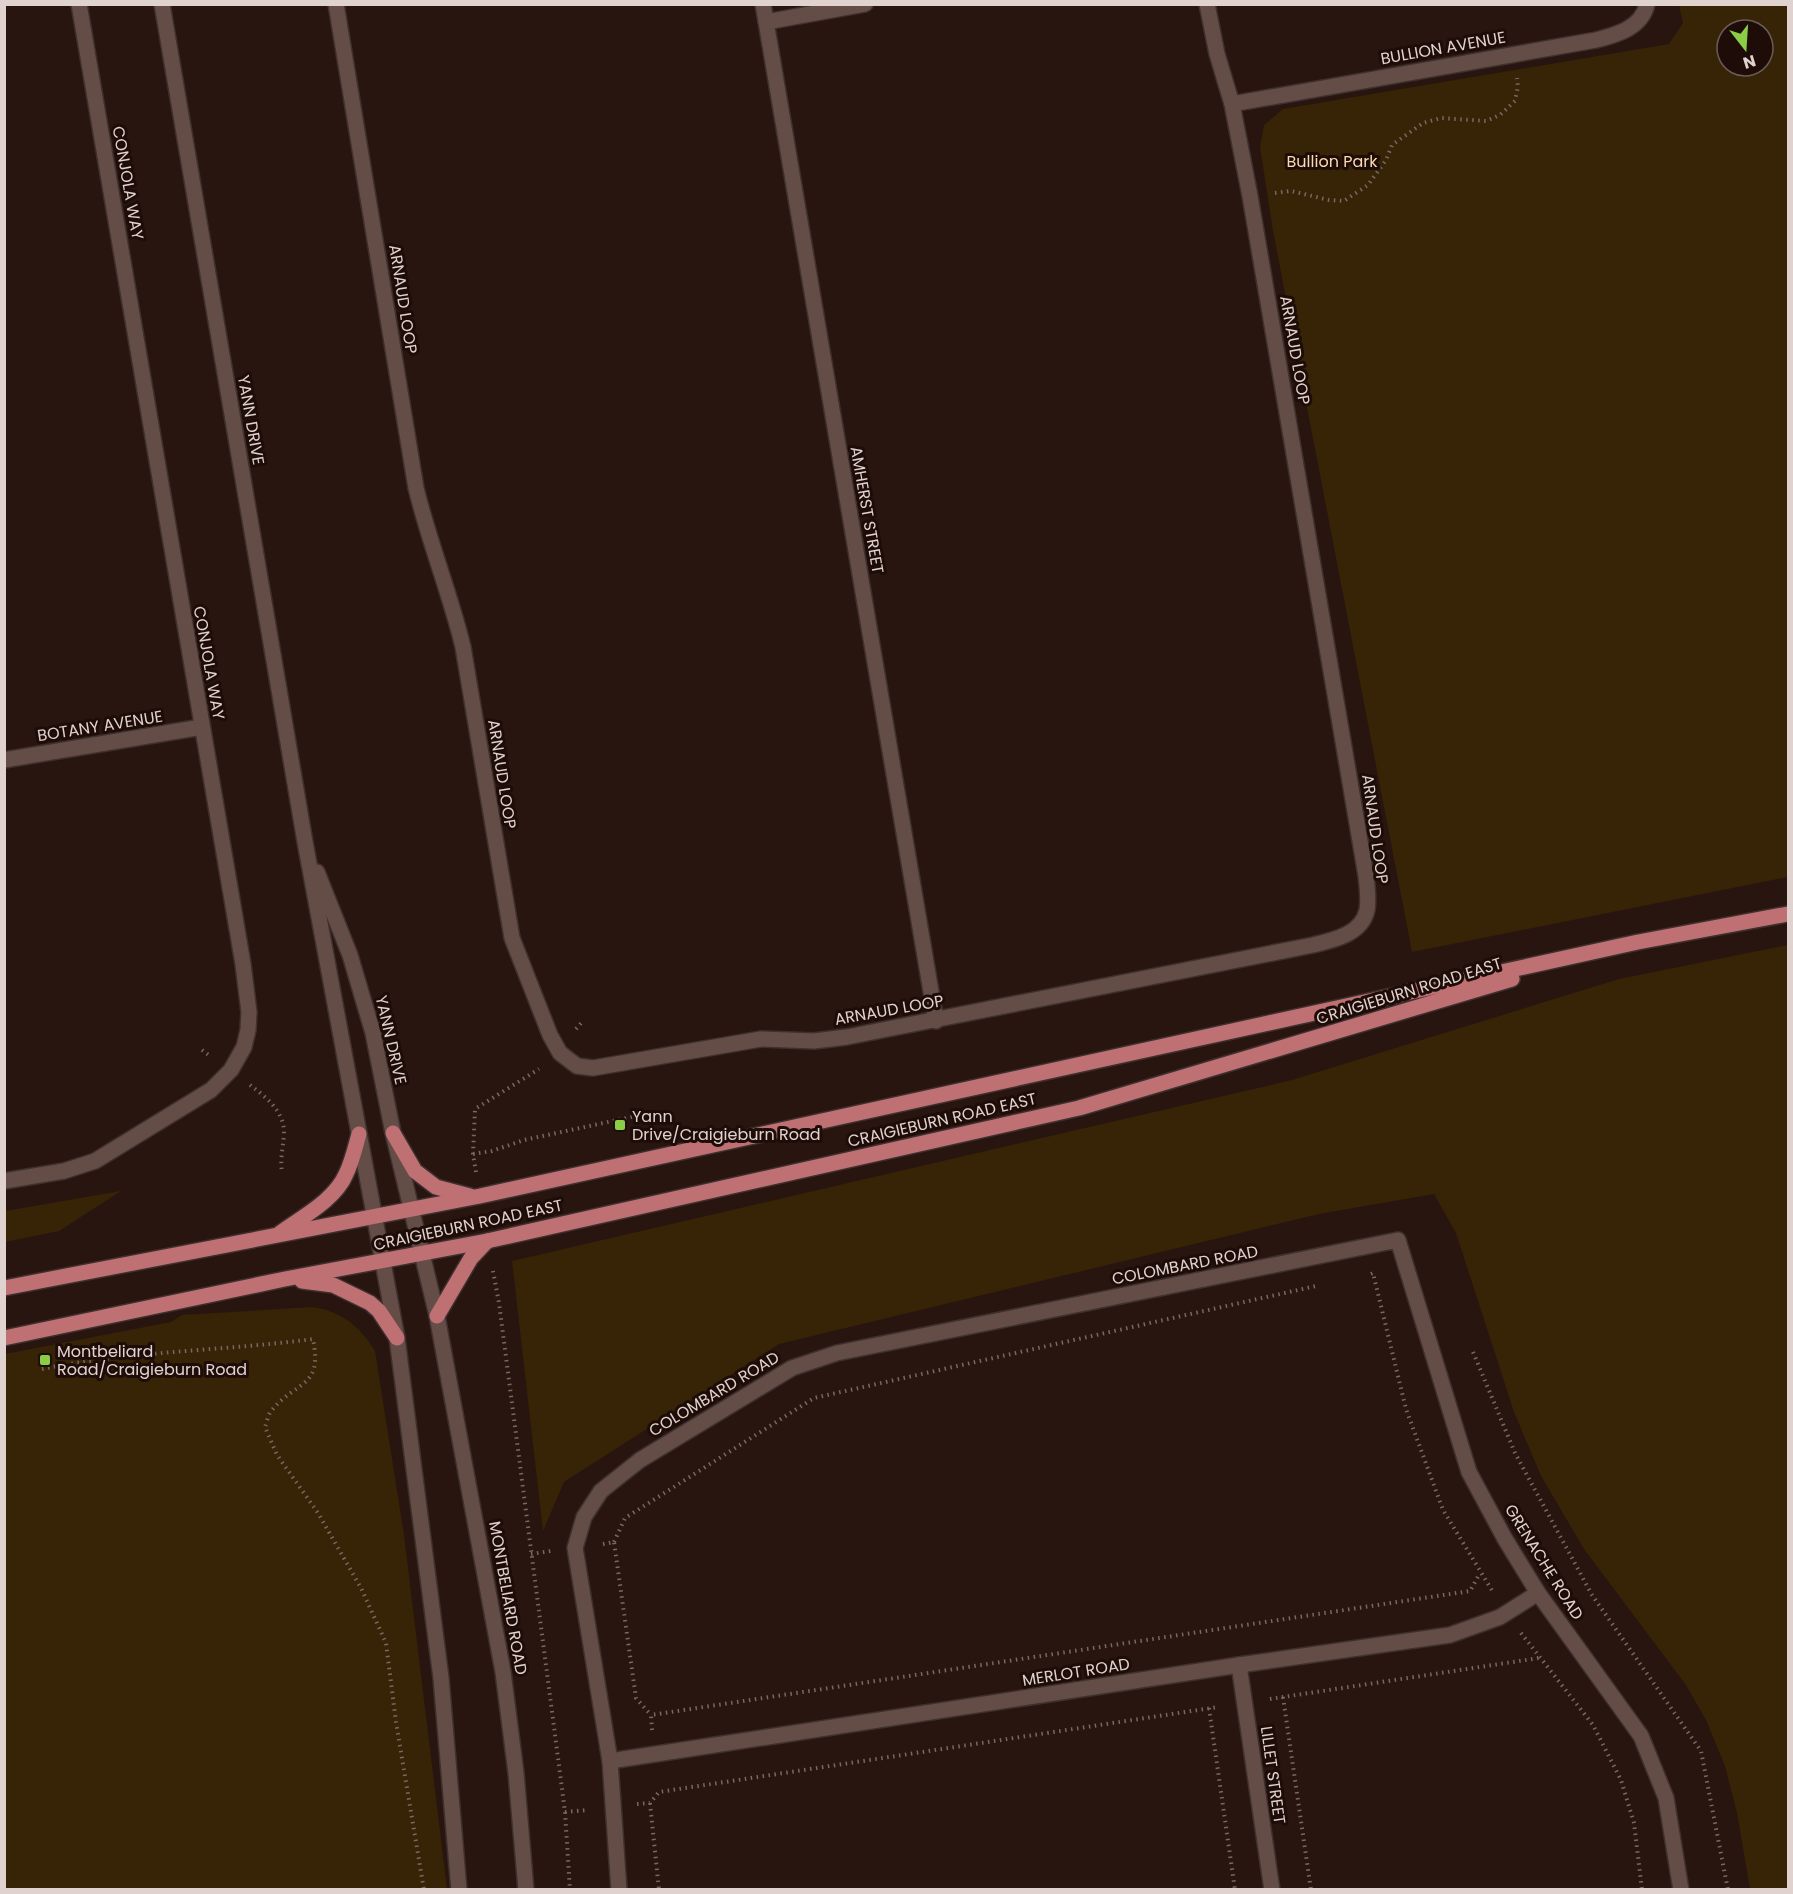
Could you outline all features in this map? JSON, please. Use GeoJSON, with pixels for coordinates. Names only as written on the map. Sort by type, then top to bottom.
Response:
{"type":"FeatureCollection","features":[{"type":"Feature","properties":{"kind":"main road","name":"CRAIGIEBURN ROAD EAST"},"geometry":{"type":"LineString","coordinates":[[4,1288],[476,1197],[1630,944],[1788,914]]}},
{"type":"Feature","properties":{"kind":"main road","name":"CRAIGIEBURN ROAD EAST"},"geometry":{"type":"LineString","coordinates":[[4,1338],[285,1279],[487,1241],[1079,1108],[1630,944]]}},
{"type":"Feature","properties":{"kind":"main road"},"geometry":{"type":"LineString","coordinates":[[393,1133],[415,1171],[436,1187],[476,1197]]}},
{"type":"Feature","properties":{"kind":"main road"},"geometry":{"type":"LineString","coordinates":[[278,1235],[334,1191],[346,1176],[359,1134]]}},
{"type":"Feature","properties":{"kind":"main road"},"geometry":{"type":"LineString","coordinates":[[437,1316],[471,1258],[487,1241]]}},
{"type":"Feature","properties":{"kind":"main road"},"geometry":{"type":"LineString","coordinates":[[285,1279],[333,1285],[370,1303],[379,1311],[397,1338]]}},
{"type":"Feature","properties":{"kind":"street","name":"CONJOLA WAY"},"geometry":{"type":"LineString","coordinates":[[4,1181],[64,1171],[95,1161],[211,1090],[231,1070],[244,1047],[248,1030],[249,1012],[243,964],[80,4]]}},
{"type":"Feature","properties":{"kind":"street","name":"YANN DRIVE"},"geometry":{"type":"LineString","coordinates":[[162,4],[305,842],[397,1338]]}},
{"type":"Feature","properties":{"kind":"street","name":"ARNAUD LOOP"},"geometry":{"type":"LineString","coordinates":[[336,4],[416,488],[425,524],[452,600],[463,647],[507,917],[521,967],[560,1053],[577,1066],[593,1068],[761,1040],[813,1041],[936,1021],[1314,945],[1344,937],[1359,926],[1367,910],[1366,876],[1250,196],[1232,104],[1217,54],[1207,4]]}},
{"type":"Feature","properties":{"kind":"street","name":"AMHERST STREET"},"geometry":{"type":"LineString","coordinates":[[763,4],[936,1021]]}},
{"type":"Feature","properties":{"kind":"street"},"geometry":{"type":"LineString","coordinates":[[766,22],[865,4]]}},
{"type":"Feature","properties":{"kind":"street","name":"BULLION AVENUE"},"geometry":{"type":"LineString","coordinates":[[1232,104],[1617,35],[1634,26],[1646,11],[1647,4]]}},
{"type":"Feature","properties":{"kind":"street","name":"BOTANY AVENUE"},"geometry":{"type":"LineString","coordinates":[[4,760],[201,727]]}},
{"type":"Feature","properties":{"kind":"street","name":"YANN DRIVE"},"geometry":{"type":"LineString","coordinates":[[305,842],[350,955],[374,1032],[393,1133],[421,1254]]}},
{"type":"Feature","properties":{"kind":"street","name":"COLOMBARD ROAD"},"geometry":{"type":"LineString","coordinates":[[619,1890],[610,1761],[575,1548],[584,1517],[601,1491],[640,1460],[792,1368],[837,1353],[1398,1240]]}},
{"type":"Feature","properties":{"kind":"street","name":"GRENACHE ROAD"},"geometry":{"type":"LineString","coordinates":[[1398,1240],[1469,1472],[1505,1539],[1538,1593],[1641,1736],[1666,1798],[1681,1890]]}},
{"type":"Feature","properties":{"kind":"street","name":"MONTBELIARD ROAD"},"geometry":{"type":"LineString","coordinates":[[421,1254],[437,1316],[503,1672],[516,1773],[526,1890]]}},
{"type":"Feature","properties":{"kind":"street"},"geometry":{"type":"LineString","coordinates":[[397,1338],[441,1678],[459,1890]]}},
{"type":"Feature","properties":{"kind":"street","name":"MERLOT ROAD"},"geometry":{"type":"LineString","coordinates":[[610,1761],[1450,1635],[1500,1617],[1538,1593]]}},
{"type":"Feature","properties":{"kind":"street","name":"LILLET STREET"},"geometry":{"type":"LineString","coordinates":[[1239,1665],[1272,1890]]}},
{"type":"Feature","properties":{"kind":"path"},"geometry":{"type":"LineString","coordinates":[[1250,196],[1291,191],[1344,201],[1368,185],[1386,160],[1392,145],[1424,123],[1441,118],[1486,121],[1500,115],[1515,101],[1518,86],[1512,54]]}},
{"type":"Feature","properties":{"kind":"path"},"geometry":{"type":"LineString","coordinates":[[476,1197],[472,1154],[474,1109],[534,1073],[560,1053],[570,1036],[583,1021]]}},
{"type":"Feature","properties":{"kind":"path"},"geometry":{"type":"LineString","coordinates":[[231,1070],[278,1111],[284,1127],[280,1160],[282,1172]]}},
{"type":"Feature","properties":{"kind":"path"},"geometry":{"type":"LineString","coordinates":[[472,1154],[492,1151],[524,1140],[650,1113]]}},
{"type":"Feature","properties":{"kind":"path"},"geometry":{"type":"LineString","coordinates":[[487,1241],[499,1303],[565,1812],[570,1890]]}},
{"type":"Feature","properties":{"kind":"path"},"geometry":{"type":"LineString","coordinates":[[1361,1276],[1373,1273]]}},
{"type":"Feature","properties":{"kind":"path"},"geometry":{"type":"LineString","coordinates":[[659,1792],[651,1715],[636,1698],[614,1542],[626,1518],[814,1398],[1326,1284]]}},
{"type":"Feature","properties":{"kind":"path"},"geometry":{"type":"LineString","coordinates":[[42,1369],[85,1360],[313,1339],[316,1353],[315,1368],[307,1381],[271,1411],[265,1427],[277,1455],[318,1513],[361,1588],[386,1643],[396,1722],[424,1890]]}},
{"type":"Feature","properties":{"kind":"path"},"geometry":{"type":"LineString","coordinates":[[1473,1352],[1515,1453],[1592,1595],[1701,1751],[1728,1890]]}},
{"type":"Feature","properties":{"kind":"path"},"geometry":{"type":"LineString","coordinates":[[575,1548],[614,1542]]}},
{"type":"Feature","properties":{"kind":"path"},"geometry":{"type":"LineString","coordinates":[[651,1715],[1470,1591],[1480,1573]]}},
{"type":"Feature","properties":{"kind":"path"},"geometry":{"type":"LineString","coordinates":[[613,1807],[650,1803],[659,1792],[1539,1658]]}},
{"type":"Feature","properties":{"kind":"path"},"geometry":{"type":"LineString","coordinates":[[1283,1697],[1311,1890]]}},
{"type":"Feature","properties":{"kind":"path"},"geometry":{"type":"LineString","coordinates":[[1209,1708],[1235,1890]]}},
{"type":"Feature","properties":{"kind":"path"},"geometry":{"type":"LineString","coordinates":[[650,1803],[659,1890]]}},
{"type":"Feature","properties":{"kind":"green space","name":"Bullion Park"},"geometry":{"type":"Polygon","coordinates":[[[1679,5],[1788,5],[1788,877],[1412,952],[1273,231],[1260,147],[1264,125],[1283,109],[1669,44],[1683,23],[1679,5]]]}},
{"type":"Feature","properties":{"kind":"green space"},"geometry":{"type":"Polygon","coordinates":[[[1788,945],[1788,1889],[1750,1889],[1737,1813],[1725,1766],[1706,1720],[1686,1685],[1584,1549],[1541,1476],[1514,1412],[1456,1233],[1434,1194],[1319,1214],[779,1344],[564,1482],[543,1531],[512,1261],[1292,1080],[1619,979],[1788,945]]]}},
{"type":"Feature","properties":{"kind":"green space"},"geometry":{"type":"Polygon","coordinates":[[[121,1191],[59,1231],[5,1242],[5,1211],[121,1191]]]}},
{"type":"Feature","properties":{"kind":"green space"},"geometry":{"type":"Polygon","coordinates":[[[311,1307],[331,1312],[348,1321],[363,1334],[375,1351],[404,1535],[447,1889],[5,1889],[5,1354],[171,1322],[182,1315],[311,1307]]]}},
{"type":"Feature","properties":{"kind":"place","name":"Yann Drive/Craigieburn Road"},"geometry":{"type":"Point","coordinates":[620,1125]}},
{"type":"Feature","properties":{"kind":"place","name":"Montbeliard Road/Craigieburn Road"},"geometry":{"type":"Point","coordinates":[45,1360]}}]}
